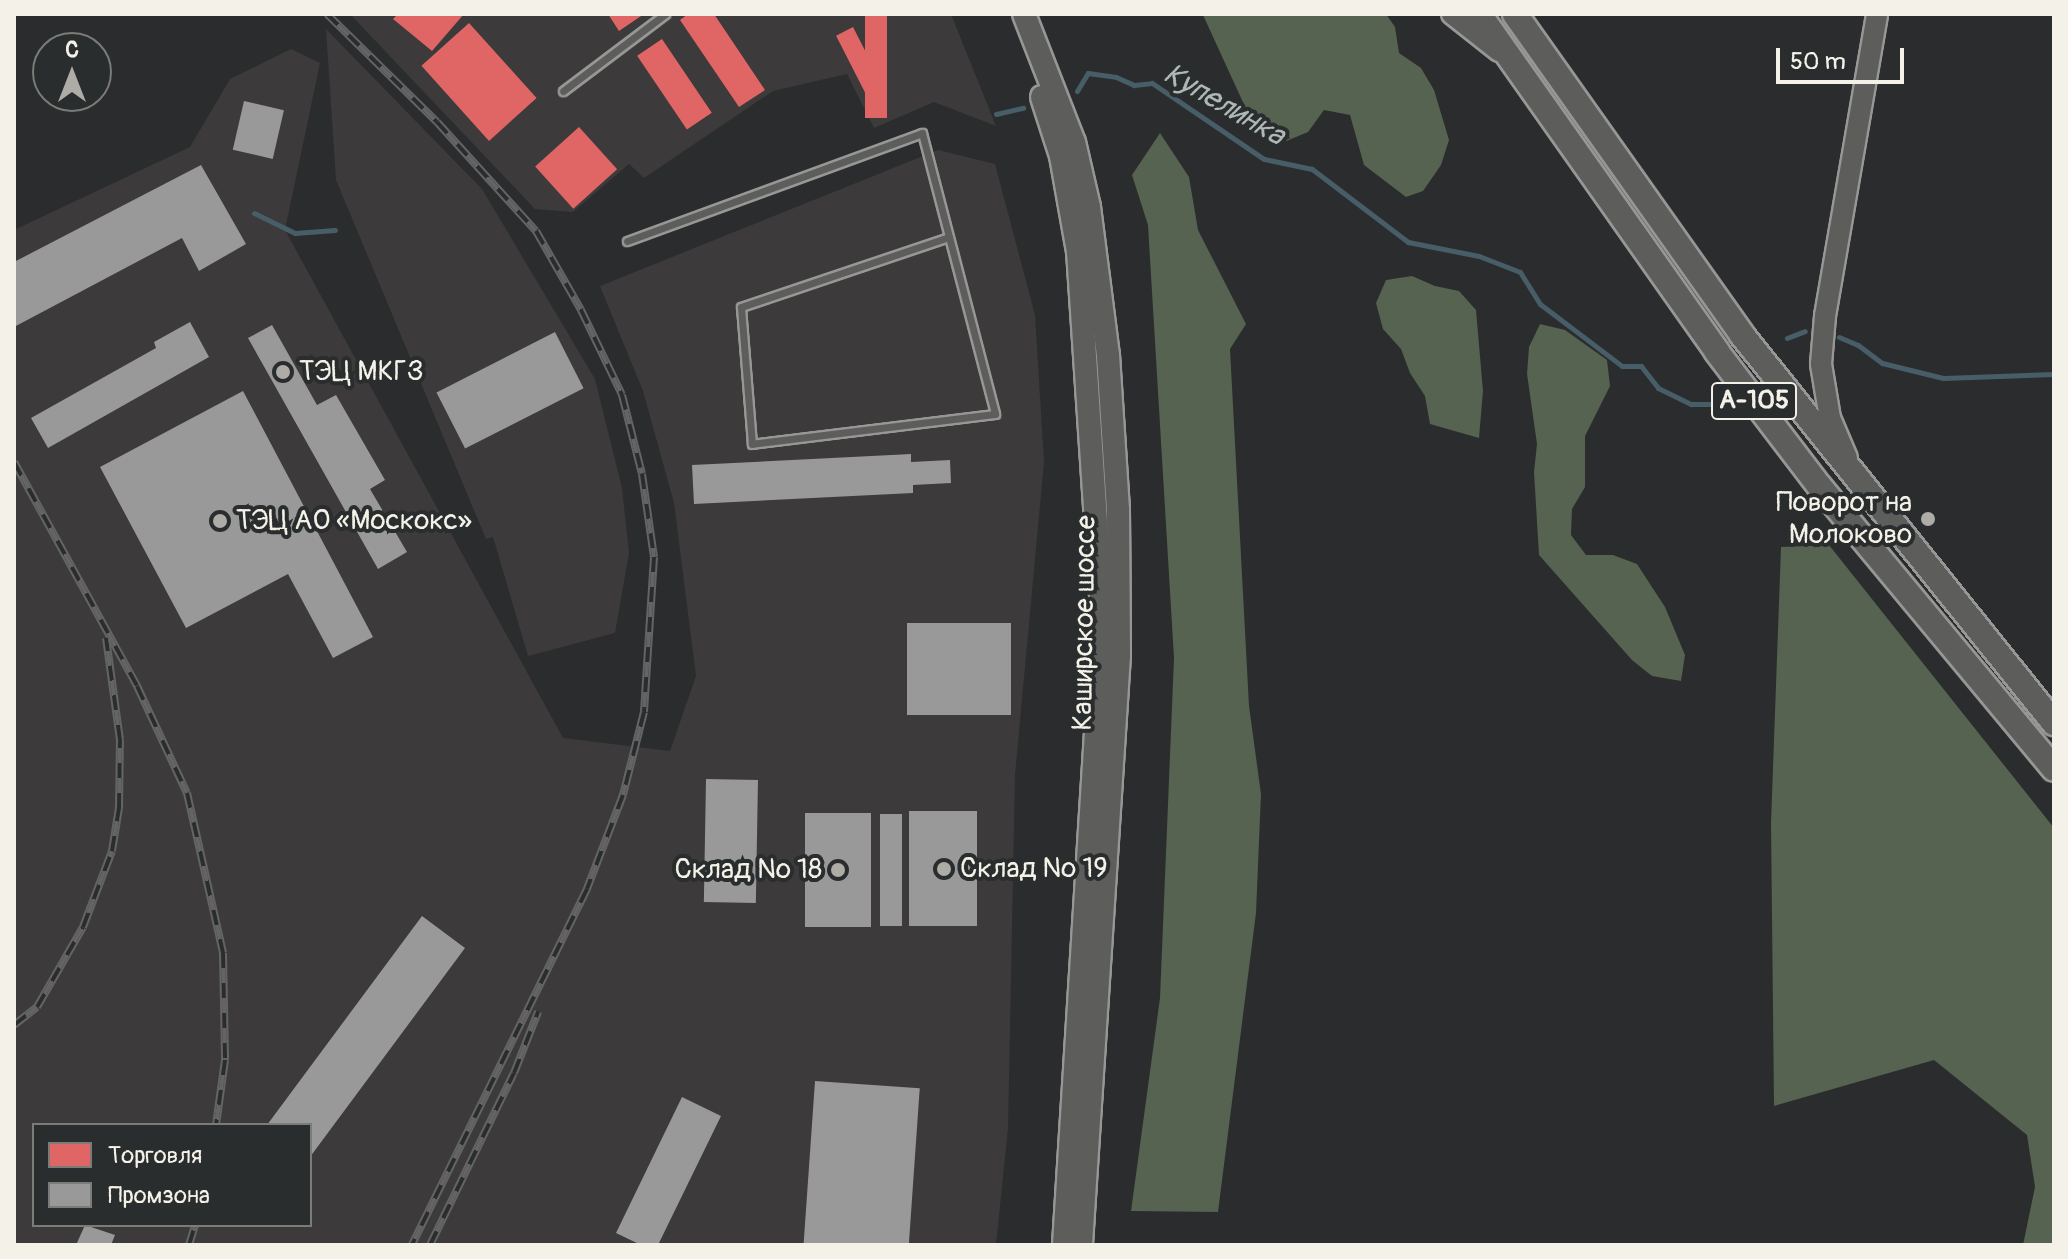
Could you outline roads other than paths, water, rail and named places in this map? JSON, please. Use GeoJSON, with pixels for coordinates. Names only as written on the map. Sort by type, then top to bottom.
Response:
{"type":"FeatureCollection","features":[{"type":"Feature","properties":{"kind":"highway","name":"А-105"},"geometry":{"type":"LineString","coordinates":[[1479,14],[1717,352],[1820,487],[2054,769]]}},
{"type":"Feature","properties":{"kind":"highway","name":"А-105"},"geometry":{"type":"LineString","coordinates":[[1515,14],[1742,335],[1860,487],[2054,723]]}},
{"type":"Feature","properties":{"kind":"main road","name":"Каширское шоссе"},"geometry":{"type":"LineString","coordinates":[[1009,14],[1048,112],[1071,200],[1078,251],[1101,593],[1100,668],[1064,1245]]}},
{"type":"Feature","properties":{"kind":"main road","name":"Каширское шоссе"},"geometry":{"type":"LineString","coordinates":[[1024,14],[1074,142],[1093,230],[1108,355],[1118,510],[1119,655],[1081,1245]]}},
{"type":"Feature","properties":{"kind":"main road"},"geometry":{"type":"LineString","coordinates":[[1036,14],[1040,49]]}},
{"type":"Feature","properties":{"kind":"main road"},"geometry":{"type":"LineString","coordinates":[[1452,14],[1512,61]]}},
{"type":"Feature","properties":{"kind":"main road"},"geometry":{"type":"LineString","coordinates":[[1860,487],[1830,418],[1821,364],[1825,316],[1877,14]]}},
{"type":"Feature","properties":{"kind":"lane"},"geometry":{"type":"LineString","coordinates":[[563,91],[665,14]]}},
{"type":"Feature","properties":{"kind":"lane"},"geometry":{"type":"LineString","coordinates":[[627,241],[922,133],[995,414],[752,444],[741,307],[949,237]]}},
{"type":"Feature","properties":{"kind":"waterway","name":"Купелинка"},"geometry":{"type":"LineString","coordinates":[[1077,91],[1088,73],[1116,77],[1134,85],[1152,83],[1264,159],[1312,169],[1408,242],[1479,256],[1520,272],[1540,304],[1622,366],[1641,366],[1658,388],[1691,404],[1711,404]]}},
{"type":"Feature","properties":{"kind":"waterway","name":"Купелинка"},"geometry":{"type":"LineString","coordinates":[[996,114],[1023,108]]}},
{"type":"Feature","properties":{"kind":"waterway","name":"Купелинка"},"geometry":{"type":"LineString","coordinates":[[254,213],[295,233],[335,230]]}},
{"type":"Feature","properties":{"kind":"waterway","name":"Купелинка"},"geometry":{"type":"LineString","coordinates":[[1787,338],[1805,331]]}},
{"type":"Feature","properties":{"kind":"waterway","name":"Купелинка"},"geometry":{"type":"LineString","coordinates":[[1839,337],[1858,345],[1882,363],[1943,378],[2054,374]]}},
{"type":"Feature","properties":{"kind":"railway"},"geometry":{"type":"LineString","coordinates":[[327,14],[437,122],[536,231],[581,310],[622,395],[642,474],[654,557],[644,712],[623,795],[587,889],[412,1245]]}},
{"type":"Feature","properties":{"kind":"railway"},"geometry":{"type":"LineString","coordinates":[[14,462],[137,686],[187,793],[223,953],[225,1060],[216,1123]]}},
{"type":"Feature","properties":{"kind":"railway"},"geometry":{"type":"LineString","coordinates":[[14,1025],[37,1007],[83,927],[112,851],[119,808],[120,740],[106,638]]}},
{"type":"Feature","properties":{"kind":"railway"},"geometry":{"type":"LineString","coordinates":[[430,1245],[514,1073],[538,1012]]}},
{"type":"Feature","properties":{"kind":"railway"},"geometry":{"type":"LineString","coordinates":[[189,1245],[194,1227]]}},
{"type":"Feature","properties":{"kind":"place","name":"ТЭЦ МКГЗ"},"geometry":{"type":"Point","coordinates":[283,372]}},
{"type":"Feature","properties":{"kind":"place","name":"Поворот на Молоково"},"geometry":{"type":"Point","coordinates":[1928,519]}},
{"type":"Feature","properties":{"kind":"place","name":"ТЭЦ АО «Москокс»"},"geometry":{"type":"Point","coordinates":[220,521]}},
{"type":"Feature","properties":{"kind":"place","name":"Склад № 19"},"geometry":{"type":"Point","coordinates":[944,869]}},
{"type":"Feature","properties":{"kind":"place","name":"Склад № 18"},"geometry":{"type":"Point","coordinates":[838,870]}}]}
